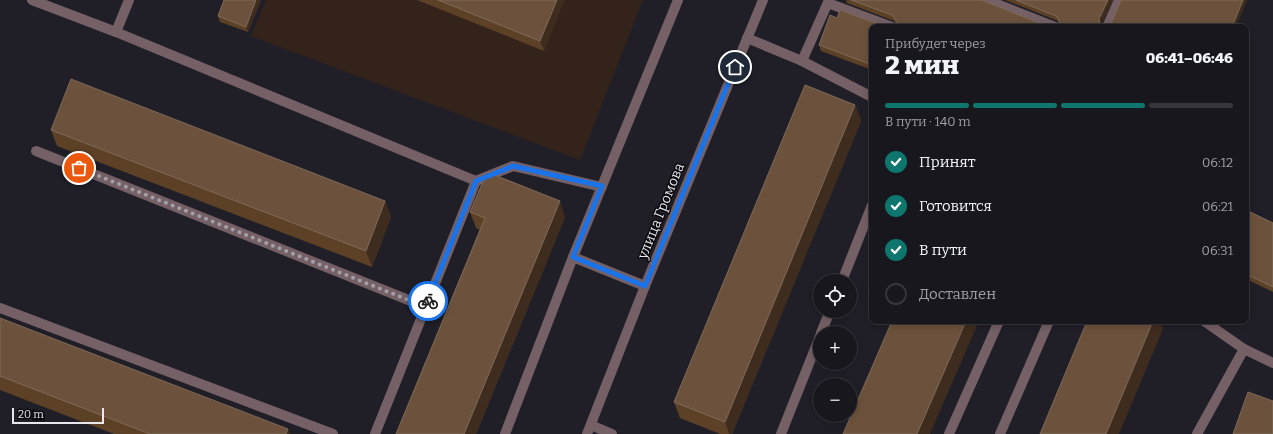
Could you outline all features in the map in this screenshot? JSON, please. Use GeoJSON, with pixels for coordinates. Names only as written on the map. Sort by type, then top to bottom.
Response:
{"type":"FeatureCollection","features":[{"type":"Feature","properties":{"kind":"street"},"geometry":{"type":"LineString","coordinates":[[32,0],[116,32],[476,181],[513,166],[602,186]]}},
{"type":"Feature","properties":{"kind":"street"},"geometry":{"type":"LineString","coordinates":[[116,32],[129,0]]}},
{"type":"Feature","properties":{"kind":"street"},"geometry":{"type":"LineString","coordinates":[[505,434],[573,257],[678,0]]}},
{"type":"Feature","properties":{"kind":"street","name":"улица Громова"},"geometry":{"type":"LineString","coordinates":[[589,430],[645,286],[763,0]]}},
{"type":"Feature","properties":{"kind":"street"},"geometry":{"type":"LineString","coordinates":[[987,0],[1047,24]]}},
{"type":"Feature","properties":{"kind":"street"},"geometry":{"type":"LineString","coordinates":[[1108,24],[1119,0]]}},
{"type":"Feature","properties":{"kind":"street"},"geometry":{"type":"LineString","coordinates":[[802,61],[829,1],[885,24]]}},
{"type":"Feature","properties":{"kind":"street"},"geometry":{"type":"LineString","coordinates":[[747,38],[802,61],[869,95]]}},
{"type":"Feature","properties":{"kind":"street"},"geometry":{"type":"LineString","coordinates":[[36,151],[426,307]]}},
{"type":"Feature","properties":{"kind":"street"},"geometry":{"type":"LineString","coordinates":[[375,434],[476,181]]}},
{"type":"Feature","properties":{"kind":"street"},"geometry":{"type":"LineString","coordinates":[[845,274],[869,213]]}},
{"type":"Feature","properties":{"kind":"street"},"geometry":{"type":"LineString","coordinates":[[573,257],[645,286]]}},
{"type":"Feature","properties":{"kind":"street"},"geometry":{"type":"LineString","coordinates":[[0,308],[333,434]]}},
{"type":"Feature","properties":{"kind":"street"},"geometry":{"type":"LineString","coordinates":[[949,434],[998,324]]}},
{"type":"Feature","properties":{"kind":"street"},"geometry":{"type":"LineString","coordinates":[[1000,434],[1048,324]]}},
{"type":"Feature","properties":{"kind":"street"},"geometry":{"type":"LineString","coordinates":[[1208,324],[1244,349],[1273,363]]}},
{"type":"Feature","properties":{"kind":"street"},"geometry":{"type":"LineString","coordinates":[[1197,434],[1244,349]]}},
{"type":"Feature","properties":{"kind":"street"},"geometry":{"type":"LineString","coordinates":[[781,434],[813,354]]}},
{"type":"Feature","properties":{"kind":"street"},"geometry":{"type":"LineString","coordinates":[[589,430],[612,434]]}},
{"type":"Feature","properties":{"kind":"shaded area"},"geometry":{"type":"Polygon","coordinates":[[[266,0],[643,0],[580,160],[251,36],[266,0]]]}},
{"type":"Feature","properties":{"kind":"building"},"geometry":{"type":"Polygon","coordinates":[[[224,0],[256,0],[246,27],[218,16],[224,0]]]}},
{"type":"Feature","properties":{"kind":"building"},"geometry":{"type":"Polygon","coordinates":[[[438,0],[557,0],[540,41],[438,0]]]}},
{"type":"Feature","properties":{"kind":"building"},"geometry":{"type":"Polygon","coordinates":[[[851,0],[982,0],[1042,24],[896,24],[896,20],[892,15],[851,0]]]}},
{"type":"Feature","properties":{"kind":"building"},"geometry":{"type":"Polygon","coordinates":[[[1016,0],[1108,0],[1099,19],[1100,24],[1059,24],[1059,20],[1056,16],[1016,0]]]}},
{"type":"Feature","properties":{"kind":"building"},"geometry":{"type":"Polygon","coordinates":[[[1121,0],[1243,0],[1233,24],[1111,24],[1121,0]]]}},
{"type":"Feature","properties":{"kind":"building"},"geometry":{"type":"Polygon","coordinates":[[[840,10],[878,24],[869,24],[869,64],[819,45],[830,15],[837,18],[840,10]]]}},
{"type":"Feature","properties":{"kind":"building"},"geometry":{"type":"Polygon","coordinates":[[[71,79],[385,201],[366,251],[51,130],[71,79]]]}},
{"type":"Feature","properties":{"kind":"building"},"geometry":{"type":"Polygon","coordinates":[[[805,85],[855,105],[725,422],[674,402],[805,85]]]}},
{"type":"Feature","properties":{"kind":"building"},"geometry":{"type":"Polygon","coordinates":[[[487,172],[560,201],[464,434],[396,434],[485,218],[470,212],[487,172]]]}},
{"type":"Feature","properties":{"kind":"building"},"geometry":{"type":"Polygon","coordinates":[[[1249,211],[1273,223],[1273,287],[1249,275],[1249,211]]]}},
{"type":"Feature","properties":{"kind":"building"},"geometry":{"type":"Polygon","coordinates":[[[0,318],[288,429],[286,434],[150,434],[0,376],[0,318]]]}},
{"type":"Feature","properties":{"kind":"building"},"geometry":{"type":"Polygon","coordinates":[[[891,324],[965,324],[917,434],[843,434],[848,422],[857,422],[857,402],[891,324]]]}},
{"type":"Feature","properties":{"kind":"building"},"geometry":{"type":"Polygon","coordinates":[[[1086,324],[1152,324],[1106,434],[1040,434],[1086,324]]]}},
{"type":"Feature","properties":{"kind":"building"},"geometry":{"type":"Polygon","coordinates":[[[1248,392],[1273,401],[1273,434],[1233,434],[1248,392]]]}},
{"type":"Feature","properties":{"kind":"way so far"},"geometry":{"type":"LineString","coordinates":[[79,168],[426,307],[428,301]]}},
{"type":"Feature","properties":{"kind":"route"},"geometry":{"type":"LineString","coordinates":[[428,301],[476,181],[513,166],[586,181],[602,186],[573,257],[645,286],[735,67]]}}]}
